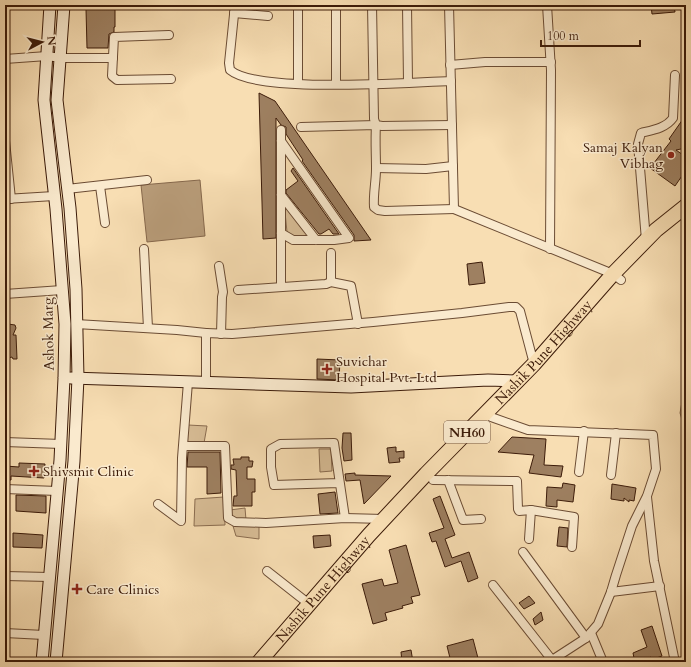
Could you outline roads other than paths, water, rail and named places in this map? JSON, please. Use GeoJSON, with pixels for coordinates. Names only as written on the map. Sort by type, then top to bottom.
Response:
{"type":"FeatureCollection","features":[{"type":"Feature","properties":{"kind":"highway","name":"Nashik Pune Highway"},"geometry":{"type":"LineString","coordinates":[[270,662],[432,480],[491,418],[617,277],[646,240],[686,206]]}},
{"type":"Feature","properties":{"kind":"highway","name":"Nashik Pune Highway"},"geometry":{"type":"LineString","coordinates":[[617,277],[660,236],[686,215]]}},
{"type":"Feature","properties":{"kind":"highway","name":"Nashik Pune Highway"},"geometry":{"type":"LineString","coordinates":[[259,662],[384,519],[426,474],[517,381],[537,366]]}},
{"type":"Feature","properties":{"kind":"street","name":"Ashok Marg"},"geometry":{"type":"LineString","coordinates":[[42,662],[61,444],[65,324],[44,100],[50,5]]}},
{"type":"Feature","properties":{"kind":"street","name":"Ashok Marg"},"geometry":{"type":"LineString","coordinates":[[56,662],[74,461],[78,378],[76,289],[57,100],[64,5]]}},
{"type":"Feature","properties":{"kind":"street"},"geometry":{"type":"LineString","coordinates":[[298,5],[298,84]]}},
{"type":"Feature","properties":{"kind":"street"},"geometry":{"type":"LineString","coordinates":[[336,5],[336,84]]}},
{"type":"Feature","properties":{"kind":"street"},"geometry":{"type":"LineString","coordinates":[[372,5],[374,119],[376,125],[376,168],[373,197],[374,207],[378,210],[385,211],[454,209],[617,277]]}},
{"type":"Feature","properties":{"kind":"street"},"geometry":{"type":"LineString","coordinates":[[406,5],[408,82]]}},
{"type":"Feature","properties":{"kind":"street"},"geometry":{"type":"LineString","coordinates":[[449,5],[454,209]]}},
{"type":"Feature","properties":{"kind":"street"},"geometry":{"type":"LineString","coordinates":[[547,5],[551,62],[552,126],[550,249]]}},
{"type":"Feature","properties":{"kind":"street"},"geometry":{"type":"LineString","coordinates":[[268,16],[235,9],[229,63],[230,70],[243,77],[281,84],[336,84],[451,80]]}},
{"type":"Feature","properties":{"kind":"street"},"geometry":{"type":"LineString","coordinates":[[169,35],[114,37],[112,76],[117,80],[170,79]]}},
{"type":"Feature","properties":{"kind":"street"},"geometry":{"type":"LineString","coordinates":[[5,59],[47,56],[61,58],[113,58]]}},
{"type":"Feature","properties":{"kind":"street"},"geometry":{"type":"LineString","coordinates":[[450,65],[485,62],[551,62]]}},
{"type":"Feature","properties":{"kind":"street"},"geometry":{"type":"LineString","coordinates":[[646,240],[638,144],[641,133],[670,123],[673,118],[675,75]]}},
{"type":"Feature","properties":{"kind":"street"},"geometry":{"type":"LineString","coordinates":[[302,127],[452,125]]}},
{"type":"Feature","properties":{"kind":"street"},"geometry":{"type":"LineString","coordinates":[[281,130],[281,287]]}},
{"type":"Feature","properties":{"kind":"street"},"geometry":{"type":"LineString","coordinates":[[5,141],[8,199],[54,196]]}},
{"type":"Feature","properties":{"kind":"street"},"geometry":{"type":"LineString","coordinates":[[281,141],[349,238],[334,240],[293,240],[281,233]]}},
{"type":"Feature","properties":{"kind":"street"},"geometry":{"type":"LineString","coordinates":[[376,168],[426,169],[453,166]]}},
{"type":"Feature","properties":{"kind":"street"},"geometry":{"type":"LineString","coordinates":[[67,189],[147,180]]}},
{"type":"Feature","properties":{"kind":"street"},"geometry":{"type":"LineString","coordinates":[[100,186],[105,223]]}},
{"type":"Feature","properties":{"kind":"street"},"geometry":{"type":"LineString","coordinates":[[281,195],[316,240]]}},
{"type":"Feature","properties":{"kind":"street"},"geometry":{"type":"LineString","coordinates":[[144,249],[148,328]]}},
{"type":"Feature","properties":{"kind":"street"},"geometry":{"type":"LineString","coordinates":[[331,253],[331,282]]}},
{"type":"Feature","properties":{"kind":"street"},"geometry":{"type":"LineString","coordinates":[[219,266],[223,292],[221,334]]}},
{"type":"Feature","properties":{"kind":"street"},"geometry":{"type":"LineString","coordinates":[[238,290],[326,284],[331,282],[351,286],[358,324]]}},
{"type":"Feature","properties":{"kind":"street"},"geometry":{"type":"LineString","coordinates":[[5,294],[62,290]]}},
{"type":"Feature","properties":{"kind":"street"},"geometry":{"type":"LineString","coordinates":[[76,324],[177,330],[206,334],[232,334],[358,324],[516,307],[522,317],[525,334],[537,366]]}},
{"type":"Feature","properties":{"kind":"street"},"geometry":{"type":"LineString","coordinates":[[206,334],[206,383]]}},
{"type":"Feature","properties":{"kind":"street"},"geometry":{"type":"LineString","coordinates":[[64,378],[351,388],[488,380],[517,381]]}},
{"type":"Feature","properties":{"kind":"street"},"geometry":{"type":"LineString","coordinates":[[158,504],[181,521],[188,382]]}},
{"type":"Feature","properties":{"kind":"street"},"geometry":{"type":"LineString","coordinates":[[491,418],[528,430],[584,431],[652,435],[656,469],[647,496],[632,526],[611,592],[598,624],[589,635],[550,661],[493,585]]}},
{"type":"Feature","properties":{"kind":"street"},"geometry":{"type":"LineString","coordinates":[[579,472],[584,431]]}},
{"type":"Feature","properties":{"kind":"street"},"geometry":{"type":"LineString","coordinates":[[611,475],[616,433]]}},
{"type":"Feature","properties":{"kind":"street"},"geometry":{"type":"LineString","coordinates":[[5,442],[61,444]]}},
{"type":"Feature","properties":{"kind":"street"},"geometry":{"type":"LineString","coordinates":[[339,483],[274,484],[271,466],[271,449],[280,444],[334,443],[339,483],[346,518]]}},
{"type":"Feature","properties":{"kind":"street"},"geometry":{"type":"LineString","coordinates":[[184,446],[225,446],[228,518],[235,522],[266,523],[346,518],[384,519]]}},
{"type":"Feature","properties":{"kind":"street"},"geometry":{"type":"LineString","coordinates":[[432,480],[517,481],[518,509],[521,511],[531,510],[573,516],[575,519],[572,547]]}},
{"type":"Feature","properties":{"kind":"street"},"geometry":{"type":"LineString","coordinates":[[448,480],[463,520],[481,519]]}},
{"type":"Feature","properties":{"kind":"street"},"geometry":{"type":"LineString","coordinates":[[5,489],[57,492]]}},
{"type":"Feature","properties":{"kind":"street"},"geometry":{"type":"LineString","coordinates":[[647,496],[654,560],[674,662]]}},
{"type":"Feature","properties":{"kind":"street"},"geometry":{"type":"LineString","coordinates":[[529,539],[531,510]]}},
{"type":"Feature","properties":{"kind":"street"},"geometry":{"type":"LineString","coordinates":[[523,552],[589,635],[603,662]]}},
{"type":"Feature","properties":{"kind":"street"},"geometry":{"type":"LineString","coordinates":[[267,571],[309,604]]}},
{"type":"Feature","properties":{"kind":"street"},"geometry":{"type":"LineString","coordinates":[[5,576],[49,577]]}},
{"type":"Feature","properties":{"kind":"street"},"geometry":{"type":"LineString","coordinates":[[611,592],[660,586]]}},
{"type":"Feature","properties":{"kind":"street"},"geometry":{"type":"LineString","coordinates":[[5,633],[44,635]]}},
{"type":"Feature","properties":{"kind":"place","name":"Samaj Kalyan Vibhag"},"geometry":{"type":"Point","coordinates":[671,155]}},
{"type":"Feature","properties":{"kind":"place","name":"Suvichar Hospital Pvt. Ltd"},"geometry":{"type":"Point","coordinates":[327,369]}},
{"type":"Feature","properties":{"kind":"place","name":"Shivsmit Clinic"},"geometry":{"type":"Point","coordinates":[34,471]}},
{"type":"Feature","properties":{"kind":"place","name":"Care Clinics"},"geometry":{"type":"Point","coordinates":[77,589]}}]}
